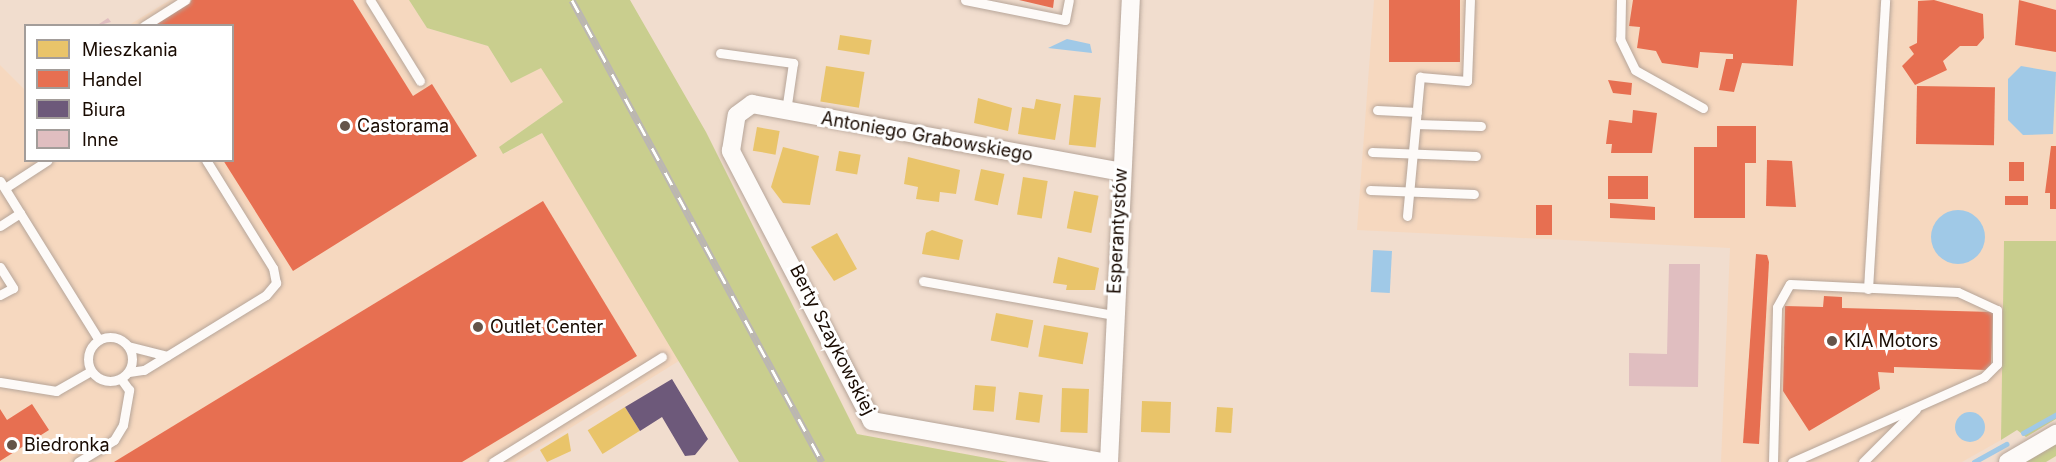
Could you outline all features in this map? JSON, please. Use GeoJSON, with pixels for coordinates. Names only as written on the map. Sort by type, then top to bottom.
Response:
{"type":"FeatureCollection","features":[{"type":"Feature","properties":{"kind":"street","name":"Esperantystów"},"geometry":{"type":"LineString","coordinates":[[1109,462],[1114,315],[1131,0]]}},
{"type":"Feature","properties":{"kind":"street","name":"Antoniego Grabowskiego"},"geometry":{"type":"LineString","coordinates":[[737,115],[752,105],[1121,172]]}},
{"type":"Feature","properties":{"kind":"street","name":"Berty Szaykowskiej"},"geometry":{"type":"LineString","coordinates":[[737,115],[731,151],[872,421],[1102,462]]}},
{"type":"Feature","properties":{"kind":"street"},"geometry":{"type":"LineString","coordinates":[[2008,462],[2056,435]]}},
{"type":"Feature","properties":{"kind":"lane"},"geometry":{"type":"LineString","coordinates":[[147,24],[185,0]]}},
{"type":"Feature","properties":{"kind":"lane"},"geometry":{"type":"LineString","coordinates":[[370,0],[420,81]]}},
{"type":"Feature","properties":{"kind":"lane"},"geometry":{"type":"LineString","coordinates":[[965,0],[1065,20],[1069,0]]}},
{"type":"Feature","properties":{"kind":"lane"},"geometry":{"type":"LineString","coordinates":[[1407,216],[1420,77],[1467,81],[1470,0]]}},
{"type":"Feature","properties":{"kind":"lane"},"geometry":{"type":"LineString","coordinates":[[1621,0],[1620,39],[1635,70],[1703,108]]}},
{"type":"Feature","properties":{"kind":"lane"},"geometry":{"type":"LineString","coordinates":[[1868,289],[1885,0]]}},
{"type":"Feature","properties":{"kind":"lane"},"geometry":{"type":"LineString","coordinates":[[720,53],[793,63],[786,111]]}},
{"type":"Feature","properties":{"kind":"lane"},"geometry":{"type":"LineString","coordinates":[[1377,110],[1417,112]]}},
{"type":"Feature","properties":{"kind":"lane"},"geometry":{"type":"LineString","coordinates":[[1416,124],[1481,126]]}},
{"type":"Feature","properties":{"kind":"lane"},"geometry":{"type":"LineString","coordinates":[[1372,152],[1476,156]]}},
{"type":"Feature","properties":{"kind":"lane"},"geometry":{"type":"LineString","coordinates":[[44,162],[2,184],[99,340]]}},
{"type":"Feature","properties":{"kind":"lane"},"geometry":{"type":"LineString","coordinates":[[167,356],[128,346],[116,337],[99,340],[88,355],[91,370],[108,381],[125,375],[167,356],[266,295],[276,283],[273,268],[207,162]]}},
{"type":"Feature","properties":{"kind":"lane"},"geometry":{"type":"LineString","coordinates":[[1370,190],[1474,194]]}},
{"type":"Feature","properties":{"kind":"lane"},"geometry":{"type":"LineString","coordinates":[[0,226],[20,213]]}},
{"type":"Feature","properties":{"kind":"lane"},"geometry":{"type":"LineString","coordinates":[[0,267],[13,288],[0,295]]}},
{"type":"Feature","properties":{"kind":"lane"},"geometry":{"type":"LineString","coordinates":[[923,281],[1114,315]]}},
{"type":"Feature","properties":{"kind":"lane"},"geometry":{"type":"LineString","coordinates":[[1773,462],[1777,307],[1790,284],[1958,292],[1997,310],[1997,364],[1984,376],[1792,462]]}},
{"type":"Feature","properties":{"kind":"lane"},"geometry":{"type":"LineString","coordinates":[[78,462],[114,440],[125,418],[129,390],[125,375],[128,346]]}},
{"type":"Feature","properties":{"kind":"lane"},"geometry":{"type":"LineString","coordinates":[[493,462],[662,357]]}},
{"type":"Feature","properties":{"kind":"lane"},"geometry":{"type":"LineString","coordinates":[[0,382],[56,391],[91,370]]}},
{"type":"Feature","properties":{"kind":"lane"},"geometry":{"type":"LineString","coordinates":[[1863,462],[1919,405]]}},
{"type":"Feature","properties":{"kind":"shaded area"},"geometry":{"type":"Polygon","coordinates":[[[170,0],[409,0],[427,28],[488,46],[511,83],[541,67],[563,102],[499,147],[504,154],[542,133],[682,359],[515,462],[0,462],[0,65],[24,89],[24,162],[234,162],[234,24],[131,24],[170,0]]]}},
{"type":"Feature","properties":{"kind":"shaded area"},"geometry":{"type":"Polygon","coordinates":[[[1374,0],[2056,0],[2056,241],[2004,241],[2001,440],[1962,462],[1721,462],[1730,248],[1357,230],[1374,0]]]}},
{"type":"Feature","properties":{"kind":"green space"},"geometry":{"type":"Polygon","coordinates":[[[409,0],[630,0],[706,132],[857,434],[1008,462],[739,462],[542,133],[503,154],[499,147],[563,102],[541,68],[511,83],[488,46],[427,28],[409,0]]]}},
{"type":"Feature","properties":{"kind":"green space"},"geometry":{"type":"Polygon","coordinates":[[[2004,241],[2056,241],[2056,419],[2026,437],[2017,430],[2001,440],[2004,241]]]}},
{"type":"Feature","properties":{"kind":"green space"},"geometry":{"type":"Polygon","coordinates":[[[2056,444],[2056,456],[2046,462],[2025,462],[2056,444]]]}},
{"type":"Feature","properties":{"kind":"water"},"geometry":{"type":"Polygon","coordinates":[[[1067,39],[1090,44],[1092,53],[1048,48],[1067,39]]]}},
{"type":"Feature","properties":{"kind":"water"},"geometry":{"type":"Polygon","coordinates":[[[2021,66],[2056,72],[2053,134],[2023,135],[2008,120],[2008,79],[2021,66]]]}},
{"type":"Feature","properties":{"kind":"water"},"geometry":{"type":"Polygon","coordinates":[[[1953,210],[1963,210],[1977,218],[1983,227],[1985,237],[1983,247],[1977,256],[1963,264],[1953,264],[1936,252],[1931,242],[1931,232],[1943,215],[1953,210]]]}},
{"type":"Feature","properties":{"kind":"water"},"geometry":{"type":"Polygon","coordinates":[[[1373,250],[1392,251],[1390,293],[1371,292],[1373,250]]]}},
{"type":"Feature","properties":{"kind":"water"},"geometry":{"type":"Polygon","coordinates":[[[1970,412],[1981,416],[1985,427],[1981,438],[1970,442],[1959,438],[1955,427],[1959,416],[1970,412]]]}},
{"type":"Feature","properties":{"kind":"building: Mieszkania"},"geometry":{"type":"Polygon","coordinates":[[[840,35],[872,40],[869,55],[838,50],[840,35]]]}},
{"type":"Feature","properties":{"kind":"building: Mieszkania"},"geometry":{"type":"Polygon","coordinates":[[[826,66],[865,72],[859,108],[820,102],[826,66]]]}},
{"type":"Feature","properties":{"kind":"building: Mieszkania"},"geometry":{"type":"Polygon","coordinates":[[[1074,95],[1101,98],[1096,148],[1069,145],[1074,95]]]}},
{"type":"Feature","properties":{"kind":"building: Mieszkania"},"geometry":{"type":"Polygon","coordinates":[[[978,98],[1012,108],[1008,131],[974,123],[978,98]]]}},
{"type":"Feature","properties":{"kind":"building: Mieszkania"},"geometry":{"type":"Polygon","coordinates":[[[1036,99],[1061,104],[1055,140],[1018,134],[1022,107],[1034,109],[1036,99]]]}},
{"type":"Feature","properties":{"kind":"building: Mieszkania"},"geometry":{"type":"Polygon","coordinates":[[[757,127],[780,131],[775,155],[753,151],[757,127]]]}},
{"type":"Feature","properties":{"kind":"building: Mieszkania"},"geometry":{"type":"Polygon","coordinates":[[[783,147],[819,156],[810,205],[783,203],[771,187],[783,147]]]}},
{"type":"Feature","properties":{"kind":"building: Mieszkania"},"geometry":{"type":"Polygon","coordinates":[[[839,151],[861,155],[857,175],[836,171],[839,151]]]}},
{"type":"Feature","properties":{"kind":"building: Mieszkania"},"geometry":{"type":"Polygon","coordinates":[[[908,157],[960,170],[956,194],[940,192],[939,202],[916,199],[918,187],[904,184],[908,157]]]}},
{"type":"Feature","properties":{"kind":"building: Mieszkania"},"geometry":{"type":"Polygon","coordinates":[[[981,169],[1004,174],[998,205],[974,200],[981,169]]]}},
{"type":"Feature","properties":{"kind":"building: Mieszkania"},"geometry":{"type":"Polygon","coordinates":[[[1023,177],[1048,181],[1042,218],[1017,215],[1023,177]]]}},
{"type":"Feature","properties":{"kind":"building: Mieszkania"},"geometry":{"type":"Polygon","coordinates":[[[1074,191],[1099,196],[1091,233],[1067,228],[1074,191]]]}},
{"type":"Feature","properties":{"kind":"building: Mieszkania"},"geometry":{"type":"Polygon","coordinates":[[[932,230],[963,240],[959,260],[922,254],[926,233],[932,230]]]}},
{"type":"Feature","properties":{"kind":"building: Mieszkania"},"geometry":{"type":"Polygon","coordinates":[[[837,233],[857,269],[834,281],[811,247],[837,233]]]}},
{"type":"Feature","properties":{"kind":"building: Mieszkania"},"geometry":{"type":"Polygon","coordinates":[[[1058,257],[1099,268],[1095,290],[1066,290],[1067,285],[1053,283],[1058,257]]]}},
{"type":"Feature","properties":{"kind":"building: Mieszkania"},"geometry":{"type":"Polygon","coordinates":[[[996,313],[1033,320],[1028,348],[991,340],[996,313]]]}},
{"type":"Feature","properties":{"kind":"building: Mieszkania"},"geometry":{"type":"Polygon","coordinates":[[[1044,325],[1088,333],[1083,364],[1038,357],[1044,325]]]}},
{"type":"Feature","properties":{"kind":"building: Mieszkania"},"geometry":{"type":"Polygon","coordinates":[[[975,385],[996,387],[994,412],[973,410],[975,385]]]}},
{"type":"Feature","properties":{"kind":"building: Mieszkania"},"geometry":{"type":"Polygon","coordinates":[[[1062,388],[1089,389],[1087,433],[1060,432],[1062,388]]]}},
{"type":"Feature","properties":{"kind":"building: Mieszkania"},"geometry":{"type":"Polygon","coordinates":[[[1019,392],[1043,395],[1039,423],[1016,420],[1019,392]]]}},
{"type":"Feature","properties":{"kind":"building: Mieszkania"},"geometry":{"type":"Polygon","coordinates":[[[1142,401],[1171,402],[1170,433],[1141,432],[1142,401]]]}},
{"type":"Feature","properties":{"kind":"building: Mieszkania"},"geometry":{"type":"Polygon","coordinates":[[[625,407],[640,431],[603,454],[588,430],[625,407]]]}},
{"type":"Feature","properties":{"kind":"building: Mieszkania"},"geometry":{"type":"Polygon","coordinates":[[[1217,407],[1233,408],[1231,433],[1215,432],[1217,407]]]}},
{"type":"Feature","properties":{"kind":"building: Mieszkania"},"geometry":{"type":"Polygon","coordinates":[[[568,433],[571,451],[547,462],[540,450],[568,433]]]}},
{"type":"Feature","properties":{"kind":"building: Handel","name":"Castorama"},"geometry":{"type":"Polygon","coordinates":[[[192,0],[353,0],[413,96],[432,84],[477,156],[293,271],[224,162],[234,162],[234,24],[155,24],[192,0]]]}},
{"type":"Feature","properties":{"kind":"building: Handel"},"geometry":{"type":"Polygon","coordinates":[[[1019,0],[1054,0],[1053,8],[1019,0]]]}},
{"type":"Feature","properties":{"kind":"building: Handel"},"geometry":{"type":"Polygon","coordinates":[[[1389,0],[1460,0],[1460,62],[1389,62],[1389,0]]]}},
{"type":"Feature","properties":{"kind":"building: Handel"},"geometry":{"type":"Polygon","coordinates":[[[1633,0],[1797,0],[1793,66],[1742,63],[1734,92],[1719,90],[1726,59],[1733,59],[1733,54],[1700,52],[1698,68],[1662,63],[1656,51],[1637,48],[1640,27],[1629,26],[1633,0]]]}},
{"type":"Feature","properties":{"kind":"building: Handel"},"geometry":{"type":"Polygon","coordinates":[[[1934,0],[1983,14],[1984,38],[1977,46],[1960,46],[1943,61],[1947,70],[1915,85],[1902,66],[1914,54],[1909,47],[1917,43],[1918,1],[1934,0]]]}},
{"type":"Feature","properties":{"kind":"building: Handel"},"geometry":{"type":"Polygon","coordinates":[[[2019,0],[2056,10],[2056,52],[2015,45],[2019,0]]]}},
{"type":"Feature","properties":{"kind":"building: Handel"},"geometry":{"type":"Polygon","coordinates":[[[1608,80],[1632,83],[1631,95],[1613,93],[1608,80]]]}},
{"type":"Feature","properties":{"kind":"building: Handel"},"geometry":{"type":"Polygon","coordinates":[[[1917,86],[1995,87],[1994,145],[1916,144],[1917,86]]]}},
{"type":"Feature","properties":{"kind":"building: Handel"},"geometry":{"type":"Polygon","coordinates":[[[1633,110],[1657,113],[1652,153],[1611,153],[1612,144],[1606,144],[1609,120],[1632,123],[1633,110]]]}},
{"type":"Feature","properties":{"kind":"building: Handel"},"geometry":{"type":"Polygon","coordinates":[[[1717,126],[1756,126],[1756,163],[1745,163],[1745,218],[1694,218],[1694,147],[1717,147],[1717,126]]]}},
{"type":"Feature","properties":{"kind":"building: Handel"},"geometry":{"type":"Polygon","coordinates":[[[2051,146],[2056,146],[2056,209],[2050,209],[2050,193],[2045,193],[2051,146]]]}},
{"type":"Feature","properties":{"kind":"building: Handel"},"geometry":{"type":"Polygon","coordinates":[[[1767,160],[1792,161],[1796,207],[1766,206],[1767,160]]]}},
{"type":"Feature","properties":{"kind":"building: Handel"},"geometry":{"type":"Polygon","coordinates":[[[2009,162],[2024,162],[2024,181],[2009,181],[2009,162]]]}},
{"type":"Feature","properties":{"kind":"building: Handel"},"geometry":{"type":"Polygon","coordinates":[[[1608,176],[1648,176],[1648,199],[1608,199],[1608,176]]]}},
{"type":"Feature","properties":{"kind":"building: Handel"},"geometry":{"type":"Polygon","coordinates":[[[2005,196],[2028,196],[2028,205],[2005,205],[2005,196]]]}},
{"type":"Feature","properties":{"kind":"building: Handel","name":"Outlet Center"},"geometry":{"type":"Polygon","coordinates":[[[543,201],[637,356],[462,462],[114,462],[543,201]]]}},
{"type":"Feature","properties":{"kind":"building: Handel"},"geometry":{"type":"Polygon","coordinates":[[[1610,203],[1655,207],[1655,220],[1610,218],[1610,203]]]}},
{"type":"Feature","properties":{"kind":"building: Handel"},"geometry":{"type":"Polygon","coordinates":[[[1536,205],[1552,205],[1552,235],[1536,235],[1536,205]]]}},
{"type":"Feature","properties":{"kind":"building: Handel"},"geometry":{"type":"Polygon","coordinates":[[[1756,254],[1767,255],[1769,262],[1759,444],[1743,443],[1756,254]]]}},
{"type":"Feature","properties":{"kind":"building: Handel","name":"KIA Motors"},"geometry":{"type":"Polygon","coordinates":[[[1824,296],[1842,297],[1842,308],[1993,312],[1991,365],[1986,370],[1894,367],[1894,373],[1878,372],[1880,389],[1809,431],[1783,391],[1785,306],[1823,307],[1824,296]]]}},
{"type":"Feature","properties":{"kind":"building: Handel","name":"Biedronka"},"geometry":{"type":"Polygon","coordinates":[[[32,404],[49,430],[0,461],[0,409],[7,420],[32,404]]]}},
{"type":"Feature","properties":{"kind":"building: Biura"},"geometry":{"type":"Polygon","coordinates":[[[672,379],[708,439],[695,455],[685,456],[662,417],[640,431],[625,407],[672,379]]]}},
{"type":"Feature","properties":{"kind":"building: Inne"},"geometry":{"type":"Polygon","coordinates":[[[108,18],[111,22],[104,24],[99,24],[108,18]]]}},
{"type":"Feature","properties":{"kind":"building: Inne"},"geometry":{"type":"Polygon","coordinates":[[[1669,264],[1700,264],[1698,387],[1629,386],[1629,353],[1667,354],[1669,264]]]}},
{"type":"Feature","properties":{"kind":"waterway"},"geometry":{"type":"LineString","coordinates":[[2023,433],[2056,415]]}},
{"type":"Feature","properties":{"kind":"waterway"},"geometry":{"type":"LineString","coordinates":[[1974,462],[2006,444]]}},
{"type":"Feature","properties":{"kind":"railway"},"geometry":{"type":"LineString","coordinates":[[572,0],[822,462]]}},
{"type":"Feature","properties":{"kind":"place","name":"Castorama"},"geometry":{"type":"Point","coordinates":[345,126]}},
{"type":"Feature","properties":{"kind":"place","name":"Outlet Center"},"geometry":{"type":"Point","coordinates":[478,327]}},
{"type":"Feature","properties":{"kind":"place","name":"KIA Motors"},"geometry":{"type":"Point","coordinates":[1832,341]}},
{"type":"Feature","properties":{"kind":"place","name":"Biedronka"},"geometry":{"type":"Point","coordinates":[12,445]}}]}
